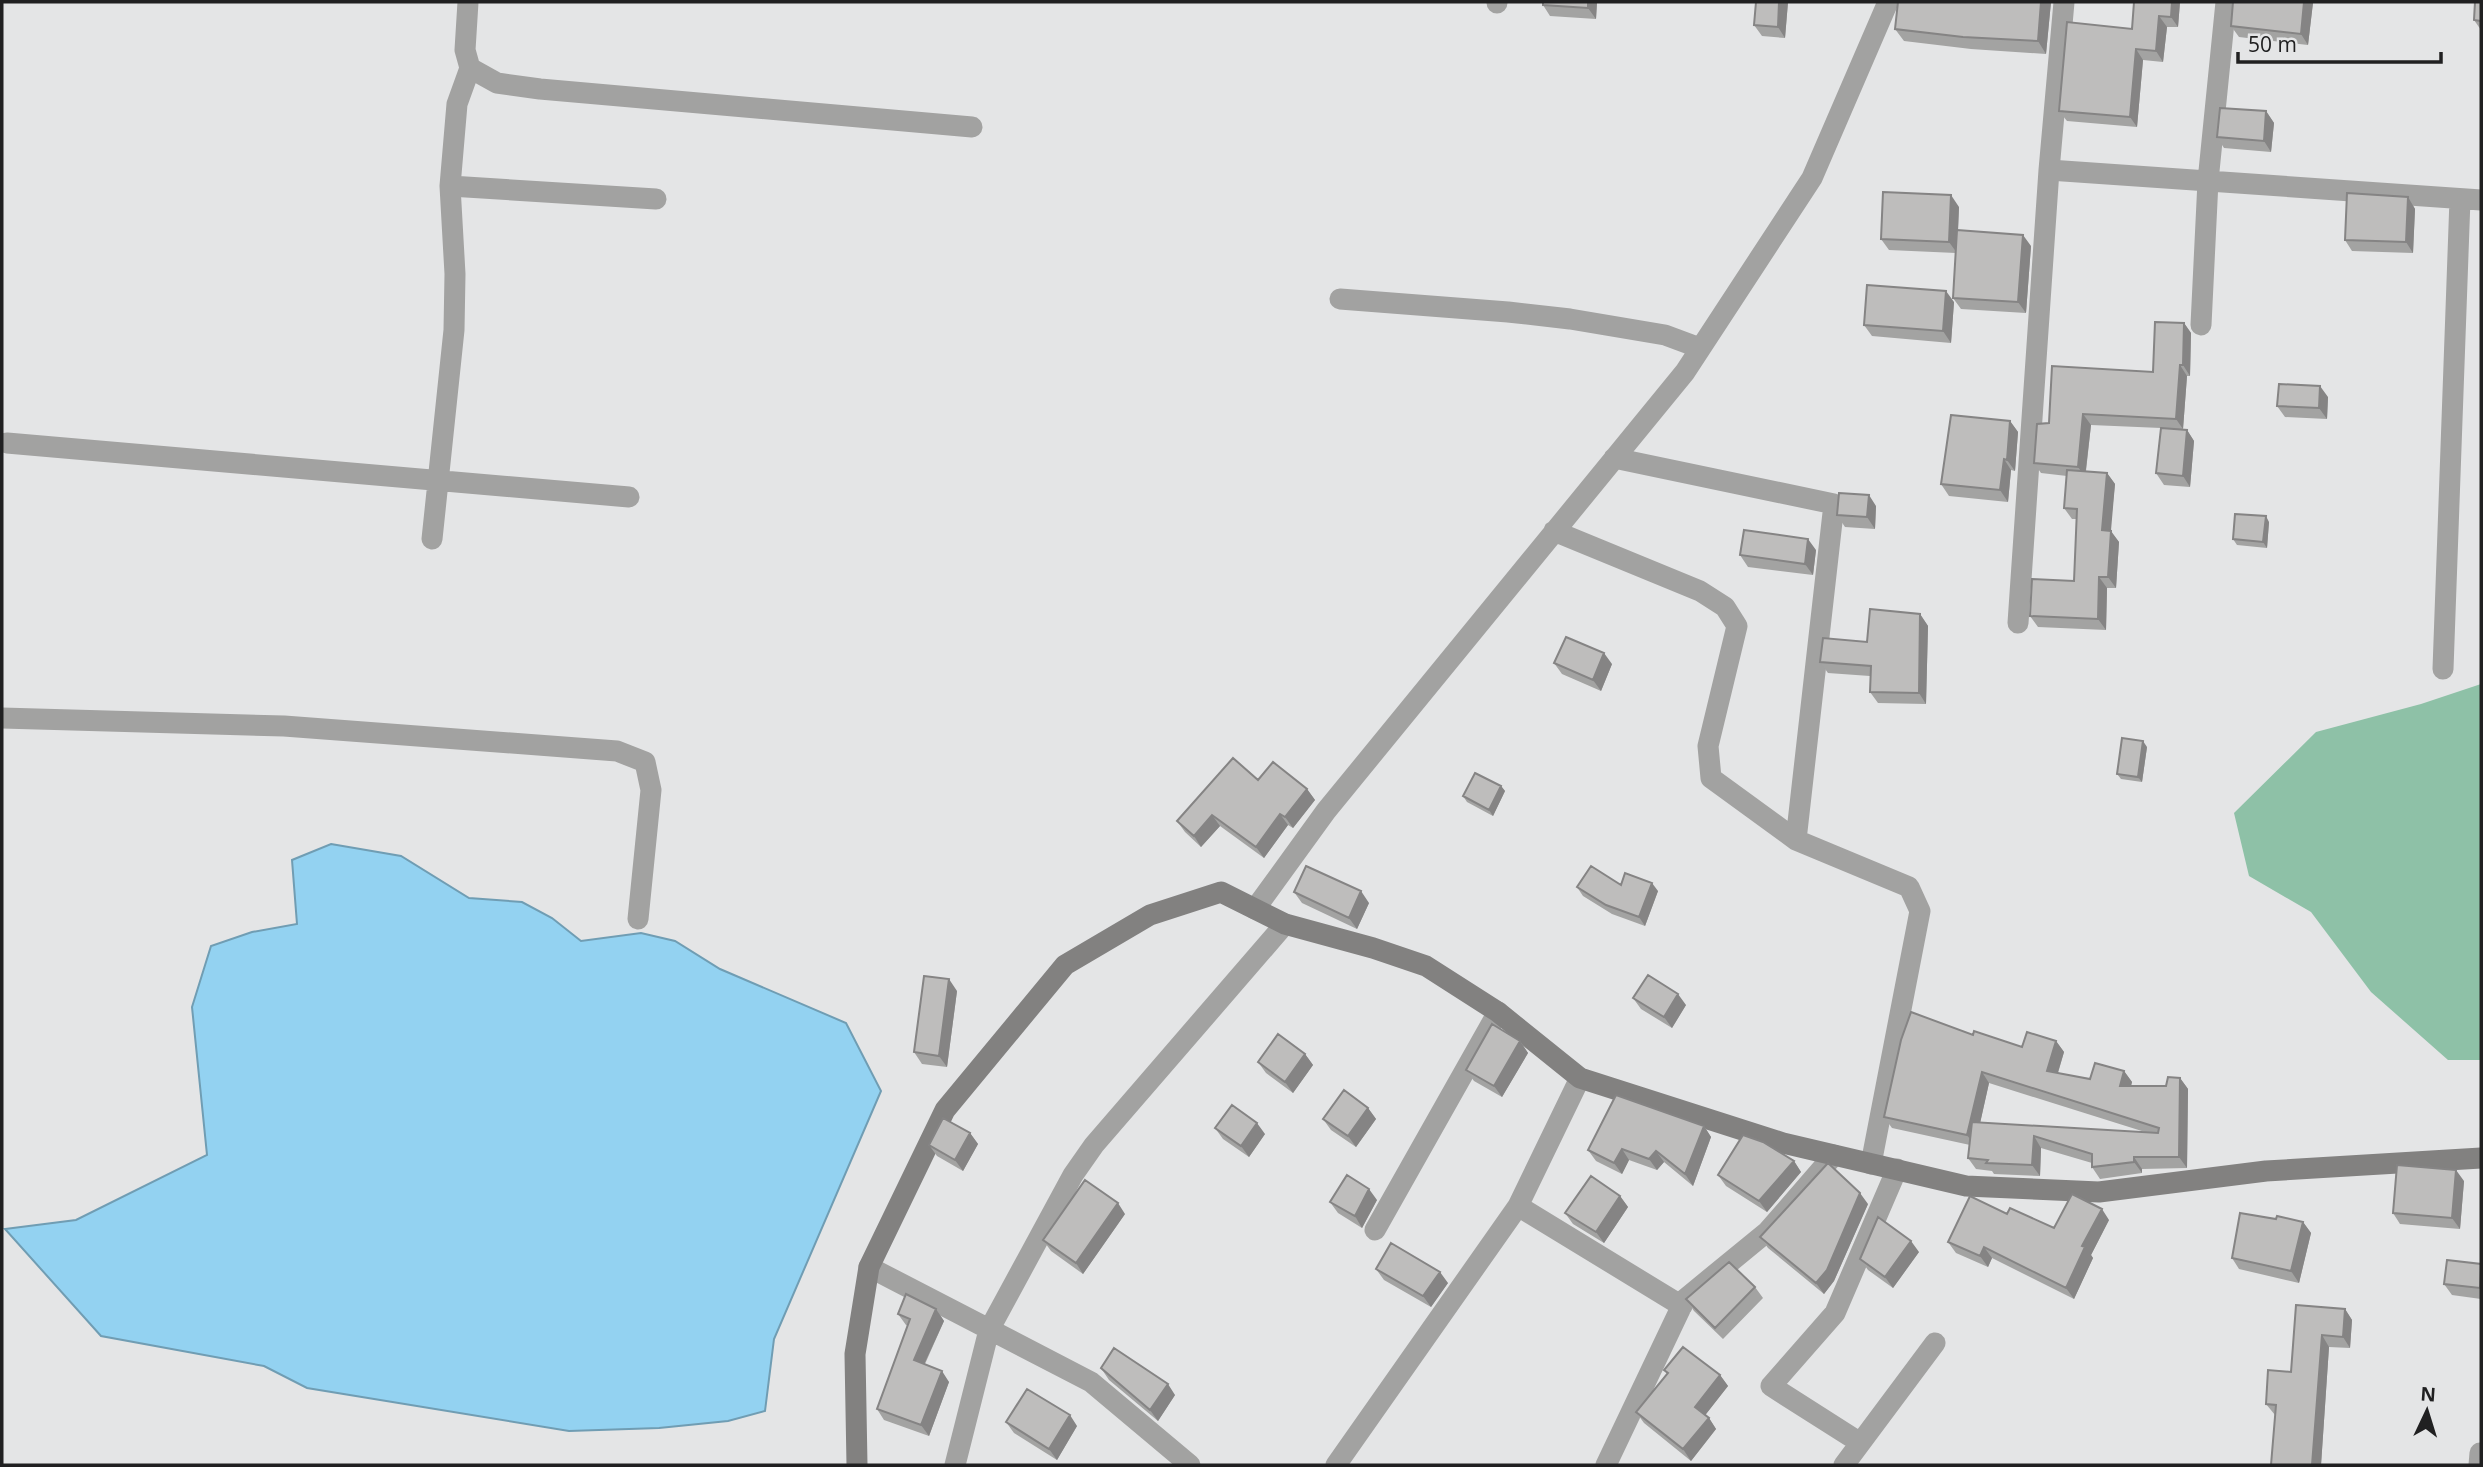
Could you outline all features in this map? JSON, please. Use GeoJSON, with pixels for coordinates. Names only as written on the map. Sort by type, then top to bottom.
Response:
{"type":"FeatureCollection","features":[{"type":"Feature","properties":{"kind":"street"},"geometry":{"type":"LineString","coordinates":[[432,539],[454,330],[455,274],[450,186],[457,104],[470,68],[465,50],[468,2]]}},
{"type":"Feature","properties":{"kind":"street"},"geometry":{"type":"LineString","coordinates":[[1255,909],[1326,811],[1685,372],[1812,178],[1888,2]]}},
{"type":"Feature","properties":{"kind":"street"},"geometry":{"type":"LineString","coordinates":[[2018,623],[2049,170],[2064,2]]}},
{"type":"Feature","properties":{"kind":"street"},"geometry":{"type":"LineString","coordinates":[[2201,326],[2208,181],[2226,2]]}},
{"type":"Feature","properties":{"kind":"street"},"geometry":{"type":"LineString","coordinates":[[470,68],[497,83],[540,89],[972,127]]}},
{"type":"Feature","properties":{"kind":"street"},"geometry":{"type":"LineString","coordinates":[[2049,170],[2481,200]]}},
{"type":"Feature","properties":{"kind":"street"},"geometry":{"type":"LineString","coordinates":[[450,186],[656,200]]}},
{"type":"Feature","properties":{"kind":"street"},"geometry":{"type":"LineString","coordinates":[[2443,669],[2460,199]]}},
{"type":"Feature","properties":{"kind":"street"},"geometry":{"type":"LineString","coordinates":[[1340,299],[1570,319],[1665,335],[1700,348]]}},
{"type":"Feature","properties":{"kind":"street"},"geometry":{"type":"LineString","coordinates":[[7,443],[629,497]]}},
{"type":"Feature","properties":{"kind":"street"},"geometry":{"type":"LineString","coordinates":[[1614,458],[1834,504],[1796,840]]}},
{"type":"Feature","properties":{"kind":"street"},"geometry":{"type":"LineString","coordinates":[[1554,531],[1700,591],[1725,607],[1737,626],[1708,746],[1711,778],[1796,840],[1909,887],[1920,911],[1871,1164]]}},
{"type":"Feature","properties":{"kind":"street"},"geometry":{"type":"LineString","coordinates":[[2,718],[284,726],[617,751],[645,762],[651,790],[638,919]]}},
{"type":"Feature","properties":{"kind":"street"},"geometry":{"type":"LineString","coordinates":[[858,1465],[855,1354],[869,1267],[945,1110],[1065,965],[1150,915],[1221,892],[1285,924],[1373,948],[1426,966],[1498,1012],[1580,1078],[1783,1143],[1966,1186],[2099,1192],[2266,1171],[2481,1158]]}},
{"type":"Feature","properties":{"kind":"street"},"geometry":{"type":"LineString","coordinates":[[955,1465],[989,1330],[1073,1175],[1094,1145],[1285,924]]}},
{"type":"Feature","properties":{"kind":"street"},"geometry":{"type":"LineString","coordinates":[[1375,1230],[1498,1012]]}},
{"type":"Feature","properties":{"kind":"street"},"geometry":{"type":"LineString","coordinates":[[1336,1465],[1518,1206],[1580,1078]]}},
{"type":"Feature","properties":{"kind":"street"},"geometry":{"type":"LineString","coordinates":[[1614,1461],[1685,1299],[1768,1231],[1834,1155]]}},
{"type":"Feature","properties":{"kind":"street"},"geometry":{"type":"LineString","coordinates":[[1859,1442],[1772,1386],[1835,1313],[1897,1170]]}},
{"type":"Feature","properties":{"kind":"street"},"geometry":{"type":"LineString","coordinates":[[1518,1206],[1682,1306]]}},
{"type":"Feature","properties":{"kind":"street"},"geometry":{"type":"LineString","coordinates":[[869,1267],[1091,1382],[1191,1465]]}},
{"type":"Feature","properties":{"kind":"street"},"geometry":{"type":"LineString","coordinates":[[1844,1465],[1936,1343]]}},
{"type":"Feature","properties":{"kind":"green space"},"geometry":{"type":"Polygon","coordinates":[[[2481,684],[2481,1060],[2448,1060],[2371,992],[2311,912],[2249,876],[2234,813],[2316,732],[2421,704],[2481,684]]]}},
{"type":"Feature","properties":{"kind":"water"},"geometry":{"type":"Polygon","coordinates":[[[331,844],[401,856],[469,898],[522,902],[552,918],[581,941],[641,933],[675,941],[720,969],[846,1023],[881,1091],[774,1339],[765,1411],[728,1421],[659,1428],[569,1431],[307,1388],[264,1366],[101,1336],[5,1229],[76,1220],[207,1155],[192,1007],[211,946],[252,932],[297,924],[292,860],[331,844]]]}},
{"type":"Feature","properties":{"kind":"building"},"geometry":{"type":"Polygon","coordinates":[[[1543,2],[1588,2],[1588,8],[1543,5],[1543,2]]]}},
{"type":"Feature","properties":{"kind":"building"},"geometry":{"type":"Polygon","coordinates":[[[1756,2],[1779,2],[1778,27],[1754,25],[1756,2]]]}},
{"type":"Feature","properties":{"kind":"building"},"geometry":{"type":"Polygon","coordinates":[[[1898,2],[2041,2],[2038,41],[1963,37],[1895,29],[1898,2]]]}},
{"type":"Feature","properties":{"kind":"building"},"geometry":{"type":"Polygon","coordinates":[[[2134,2],[2172,2],[2171,17],[2159,16],[2156,51],[2136,49],[2130,117],[2059,111],[2067,22],[2132,29],[2134,2]]]}},
{"type":"Feature","properties":{"kind":"building"},"geometry":{"type":"Polygon","coordinates":[[[2233,2],[2304,2],[2301,34],[2231,26],[2233,2]]]}},
{"type":"Feature","properties":{"kind":"building"},"geometry":{"type":"Polygon","coordinates":[[[2475,2],[2481,2],[2481,21],[2474,20],[2475,2]]]}},
{"type":"Feature","properties":{"kind":"building"},"geometry":{"type":"Polygon","coordinates":[[[2220,108],[2266,111],[2264,141],[2217,137],[2220,108]]]}},
{"type":"Feature","properties":{"kind":"building"},"geometry":{"type":"Polygon","coordinates":[[[1883,192],[1951,195],[1949,242],[1881,239],[1883,192]]]}},
{"type":"Feature","properties":{"kind":"building"},"geometry":{"type":"Polygon","coordinates":[[[2347,193],[2408,197],[2406,242],[2345,240],[2347,193]]]}},
{"type":"Feature","properties":{"kind":"building"},"geometry":{"type":"Polygon","coordinates":[[[1957,230],[2023,235],[2018,302],[1953,298],[1957,230]]]}},
{"type":"Feature","properties":{"kind":"building"},"geometry":{"type":"Polygon","coordinates":[[[1867,285],[1946,291],[1943,331],[1864,325],[1867,285]]]}},
{"type":"Feature","properties":{"kind":"building"},"geometry":{"type":"Polygon","coordinates":[[[2155,322],[2184,323],[2183,365],[2180,365],[2176,419],[2083,414],[2078,467],[2034,463],[2037,424],[2049,423],[2052,366],[2153,372],[2155,322]]]}},
{"type":"Feature","properties":{"kind":"building"},"geometry":{"type":"Polygon","coordinates":[[[2279,384],[2320,386],[2319,408],[2277,406],[2279,384]]]}},
{"type":"Feature","properties":{"kind":"building"},"geometry":{"type":"Polygon","coordinates":[[[1951,415],[2010,421],[2007,460],[2004,459],[2000,490],[1941,484],[1951,415]]]}},
{"type":"Feature","properties":{"kind":"building"},"geometry":{"type":"Polygon","coordinates":[[[2161,428],[2187,430],[2183,476],[2156,473],[2161,428]]]}},
{"type":"Feature","properties":{"kind":"building"},"geometry":{"type":"Polygon","coordinates":[[[2067,470],[2107,473],[2102,530],[2111,531],[2108,577],[2099,577],[2098,619],[2030,616],[2032,579],[2074,581],[2077,509],[2064,508],[2067,470]]]}},
{"type":"Feature","properties":{"kind":"building"},"geometry":{"type":"Polygon","coordinates":[[[1839,493],[1869,495],[1867,517],[1837,515],[1839,493]]]}},
{"type":"Feature","properties":{"kind":"building"},"geometry":{"type":"Polygon","coordinates":[[[2235,514],[2266,516],[2263,542],[2233,539],[2235,514]]]}},
{"type":"Feature","properties":{"kind":"building"},"geometry":{"type":"Polygon","coordinates":[[[1744,530],[1808,539],[1805,564],[1740,555],[1744,530]]]}},
{"type":"Feature","properties":{"kind":"building"},"geometry":{"type":"Polygon","coordinates":[[[1870,609],[1920,614],[1919,693],[1870,692],[1871,666],[1820,662],[1823,638],[1867,642],[1870,609]]]}},
{"type":"Feature","properties":{"kind":"building"},"geometry":{"type":"Polygon","coordinates":[[[1566,637],[1604,653],[1593,680],[1554,663],[1566,637]]]}},
{"type":"Feature","properties":{"kind":"building"},"geometry":{"type":"Polygon","coordinates":[[[2122,738],[2143,741],[2138,777],[2117,774],[2122,738]]]}},
{"type":"Feature","properties":{"kind":"building"},"geometry":{"type":"Polygon","coordinates":[[[1233,758],[1258,780],[1273,762],[1307,789],[1285,817],[1280,814],[1256,847],[1212,815],[1194,836],[1177,821],[1233,758]]]}},
{"type":"Feature","properties":{"kind":"building"},"geometry":{"type":"Polygon","coordinates":[[[1475,773],[1501,786],[1489,810],[1463,796],[1475,773]]]}},
{"type":"Feature","properties":{"kind":"building"},"geometry":{"type":"Polygon","coordinates":[[[1306,866],[1361,891],[1349,918],[1294,892],[1306,866]]]}},
{"type":"Feature","properties":{"kind":"building"},"geometry":{"type":"Polygon","coordinates":[[[1591,866],[1621,885],[1625,873],[1652,883],[1639,917],[1606,905],[1577,887],[1591,866]]]}},
{"type":"Feature","properties":{"kind":"building"},"geometry":{"type":"Polygon","coordinates":[[[1648,975],[1678,994],[1664,1017],[1633,998],[1648,975]]]}},
{"type":"Feature","properties":{"kind":"building"},"geometry":{"type":"Polygon","coordinates":[[[924,976],[949,979],[939,1056],[914,1052],[924,976]]]}},
{"type":"Feature","properties":{"kind":"building"},"geometry":{"type":"Polygon","coordinates":[[[1911,1012],[1973,1035],[1974,1031],[2022,1047],[2027,1032],[2056,1041],[2047,1071],[2090,1079],[2095,1063],[2124,1071],[2120,1086],[2166,1086],[2168,1077],[2180,1078],[2179,1157],[2134,1157],[2134,1162],[2092,1167],[2092,1154],[2034,1136],[2032,1165],[1986,1163],[1988,1160],[1968,1158],[1972,1122],[2158,1133],[2159,1128],[1982,1072],[1967,1135],[1884,1117],[1901,1040],[1911,1012]]]}},
{"type":"Feature","properties":{"kind":"building"},"geometry":{"type":"Polygon","coordinates":[[[1492,1024],[1520,1041],[1494,1086],[1466,1070],[1492,1024]]]}},
{"type":"Feature","properties":{"kind":"building"},"geometry":{"type":"Polygon","coordinates":[[[1278,1034],[1305,1054],[1285,1082],[1258,1062],[1278,1034]]]}},
{"type":"Feature","properties":{"kind":"building"},"geometry":{"type":"Polygon","coordinates":[[[1344,1090],[1368,1108],[1348,1136],[1323,1119],[1344,1090]]]}},
{"type":"Feature","properties":{"kind":"building"},"geometry":{"type":"Polygon","coordinates":[[[1616,1095],[1704,1126],[1685,1174],[1656,1151],[1649,1159],[1622,1149],[1614,1163],[1588,1150],[1616,1095]]]}},
{"type":"Feature","properties":{"kind":"building"},"geometry":{"type":"Polygon","coordinates":[[[1232,1105],[1257,1123],[1241,1146],[1215,1128],[1232,1105]]]}},
{"type":"Feature","properties":{"kind":"building"},"geometry":{"type":"Polygon","coordinates":[[[943,1118],[970,1133],[955,1160],[929,1145],[943,1118]]]}},
{"type":"Feature","properties":{"kind":"building"},"geometry":{"type":"Polygon","coordinates":[[[1743,1135],[1763,1142],[1794,1161],[1759,1201],[1718,1175],[1743,1135]]]}},
{"type":"Feature","properties":{"kind":"building"},"geometry":{"type":"Polygon","coordinates":[[[1828,1163],[1860,1193],[1827,1270],[1816,1283],[1760,1237],[1828,1163]]]}},
{"type":"Feature","properties":{"kind":"building"},"geometry":{"type":"Polygon","coordinates":[[[2397,1165],[2456,1170],[2452,1218],[2393,1213],[2397,1165]]]}},
{"type":"Feature","properties":{"kind":"building"},"geometry":{"type":"Polygon","coordinates":[[[1347,1175],[1369,1189],[1355,1216],[1330,1202],[1347,1175]]]}},
{"type":"Feature","properties":{"kind":"building"},"geometry":{"type":"Polygon","coordinates":[[[1591,1176],[1620,1196],[1596,1232],[1565,1213],[1591,1176]]]}},
{"type":"Feature","properties":{"kind":"building"},"geometry":{"type":"Polygon","coordinates":[[[1085,1180],[1118,1203],[1076,1263],[1043,1240],[1085,1180]]]}},
{"type":"Feature","properties":{"kind":"building"},"geometry":{"type":"Polygon","coordinates":[[[2072,1194],[2102,1209],[2082,1246],[2085,1247],[2066,1288],[1984,1247],[1980,1256],[1948,1242],[1970,1196],[2007,1214],[2010,1208],[2054,1228],[2072,1194]]]}},
{"type":"Feature","properties":{"kind":"building"},"geometry":{"type":"Polygon","coordinates":[[[2240,1213],[2276,1219],[2277,1216],[2303,1222],[2291,1271],[2232,1258],[2240,1213]]]}},
{"type":"Feature","properties":{"kind":"building"},"geometry":{"type":"Polygon","coordinates":[[[1878,1217],[1911,1241],[1885,1277],[1860,1259],[1878,1217]]]}},
{"type":"Feature","properties":{"kind":"building"},"geometry":{"type":"Polygon","coordinates":[[[1391,1243],[1440,1272],[1423,1296],[1376,1269],[1391,1243]]]}},
{"type":"Feature","properties":{"kind":"building"},"geometry":{"type":"Polygon","coordinates":[[[2447,1260],[2481,1264],[2480,1288],[2444,1284],[2447,1260]]]}},
{"type":"Feature","properties":{"kind":"building"},"geometry":{"type":"Polygon","coordinates":[[[1729,1262],[1755,1287],[1715,1328],[1686,1299],[1729,1262]]]}},
{"type":"Feature","properties":{"kind":"building"},"geometry":{"type":"Polygon","coordinates":[[[906,1294],[936,1309],[914,1360],[942,1371],[921,1425],[877,1409],[910,1319],[898,1314],[906,1294]]]}},
{"type":"Feature","properties":{"kind":"building"},"geometry":{"type":"Polygon","coordinates":[[[2296,1305],[2345,1309],[2343,1337],[2322,1335],[2312,1465],[2271,1465],[2276,1405],[2266,1404],[2268,1370],[2291,1372],[2296,1305]]]}},
{"type":"Feature","properties":{"kind":"building"},"geometry":{"type":"Polygon","coordinates":[[[1683,1347],[1720,1375],[1695,1407],[1709,1418],[1683,1449],[1636,1412],[1668,1373],[1664,1370],[1683,1347]]]}},
{"type":"Feature","properties":{"kind":"building"},"geometry":{"type":"Polygon","coordinates":[[[1114,1348],[1168,1384],[1150,1410],[1101,1368],[1114,1348]]]}},
{"type":"Feature","properties":{"kind":"building"},"geometry":{"type":"Polygon","coordinates":[[[1027,1389],[1070,1415],[1049,1449],[1006,1422],[1027,1389]]]}}]}
